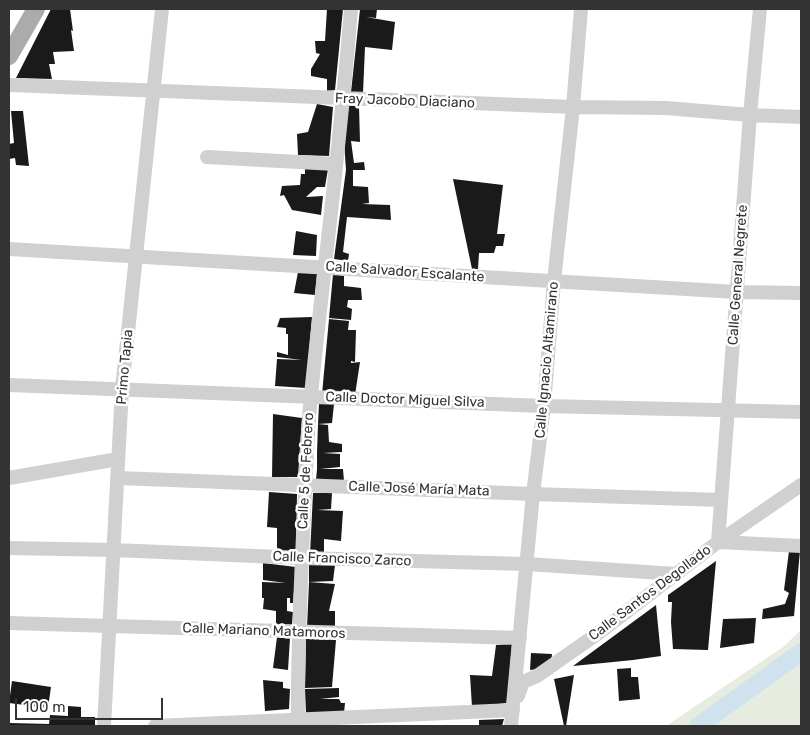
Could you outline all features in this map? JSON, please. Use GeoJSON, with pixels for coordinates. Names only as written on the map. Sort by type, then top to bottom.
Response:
{"type":"FeatureCollection","features":[{"type":"Feature","properties":{"kind":"main road"},"geometry":{"type":"LineString","coordinates":[[9,56],[36,9]]}},
{"type":"Feature","properties":{"kind":"street","name":"Primo Tapia"},"geometry":{"type":"LineString","coordinates":[[104,726],[122,389],[162,9]]}},
{"type":"Feature","properties":{"kind":"street","name":"Calle 5 de Febrero"},"geometry":{"type":"LineString","coordinates":[[298,723],[298,632],[310,397],[344,98],[351,9]]}},
{"type":"Feature","properties":{"kind":"street","name":"Calle Ignacio Altamirano"},"geometry":{"type":"LineString","coordinates":[[511,726],[520,676],[520,638],[533,494],[544,406],[554,281],[573,107],[581,9]]}},
{"type":"Feature","properties":{"kind":"street","name":"Calle General Negrete"},"geometry":{"type":"LineString","coordinates":[[718,542],[750,115],[760,9]]}},
{"type":"Feature","properties":{"kind":"street","name":"Fray Jacobo Diaciano"},"geometry":{"type":"LineString","coordinates":[[9,85],[573,107],[666,108],[801,117]]}},
{"type":"Feature","properties":{"kind":"street"},"geometry":{"type":"LineString","coordinates":[[207,158],[335,164]]}},
{"type":"Feature","properties":{"kind":"street","name":"Calle Salvador Escalante"},"geometry":{"type":"LineString","coordinates":[[9,248],[737,292],[801,293]]}},
{"type":"Feature","properties":{"kind":"street","name":"Calle Doctor Miguel Silva"},"geometry":{"type":"LineString","coordinates":[[9,385],[544,406],[801,412]]}},
{"type":"Feature","properties":{"kind":"street"},"geometry":{"type":"LineString","coordinates":[[9,478],[118,459]]}},
{"type":"Feature","properties":{"kind":"street","name":"Calle José María Mata"},"geometry":{"type":"LineString","coordinates":[[118,478],[721,500]]}},
{"type":"Feature","properties":{"kind":"street","name":"Calle Santos Degollado"},"geometry":{"type":"LineString","coordinates":[[520,676],[537,676],[600,632],[718,542],[801,485]]}},
{"type":"Feature","properties":{"kind":"street"},"geometry":{"type":"LineString","coordinates":[[718,542],[801,546]]}},
{"type":"Feature","properties":{"kind":"street","name":"Calle Francisco Zarco"},"geometry":{"type":"LineString","coordinates":[[9,548],[527,564],[676,574]]}},
{"type":"Feature","properties":{"kind":"street","name":"Calle Mariano Matamoros"},"geometry":{"type":"LineString","coordinates":[[9,623],[520,638]]}},
{"type":"Feature","properties":{"kind":"street"},"geometry":{"type":"LineString","coordinates":[[155,726],[298,723],[513,710]]}},
{"type":"Feature","properties":{"kind":"shaded area"},"geometry":{"type":"Polygon","coordinates":[[[801,630],[801,726],[666,726],[783,647],[801,630]]]}},
{"type":"Feature","properties":{"kind":"building"},"geometry":{"type":"Polygon","coordinates":[[[51,9],[70,9],[74,51],[53,52],[55,64],[49,64],[52,79],[16,78],[51,9]]]}},
{"type":"Feature","properties":{"kind":"building"},"geometry":{"type":"Polygon","coordinates":[[[327,9],[343,9],[335,90],[327,91],[327,79],[311,76],[311,69],[320,54],[316,53],[315,41],[325,41],[327,9]]]}},
{"type":"Feature","properties":{"kind":"building"},"geometry":{"type":"Polygon","coordinates":[[[360,9],[377,9],[376,18],[366,17],[395,22],[392,50],[365,47],[363,93],[351,92],[360,9]]]}},
{"type":"Feature","properties":{"kind":"building"},"geometry":{"type":"Polygon","coordinates":[[[317,104],[333,107],[329,156],[298,155],[297,134],[308,132],[317,104]]]}},
{"type":"Feature","properties":{"kind":"building"},"geometry":{"type":"Polygon","coordinates":[[[349,105],[359,106],[360,142],[351,141],[354,163],[364,162],[365,170],[353,170],[353,186],[368,187],[369,203],[362,204],[390,205],[391,220],[347,217],[343,252],[349,254],[348,261],[334,259],[346,170],[344,141],[349,105]]]}},
{"type":"Feature","properties":{"kind":"building"},"geometry":{"type":"Polygon","coordinates":[[[11,111],[23,111],[29,166],[16,165],[15,158],[9,159],[9,144],[14,143],[11,111]]]}},
{"type":"Feature","properties":{"kind":"building"},"geometry":{"type":"Polygon","coordinates":[[[305,168],[328,169],[325,187],[317,187],[306,197],[323,196],[321,215],[292,210],[284,195],[280,196],[282,186],[300,185],[301,174],[305,174],[305,168]]]}},
{"type":"Feature","properties":{"kind":"building"},"geometry":{"type":"Polygon","coordinates":[[[453,179],[503,185],[497,234],[505,234],[503,246],[496,246],[494,253],[479,253],[478,269],[472,269],[453,179]]]}},
{"type":"Feature","properties":{"kind":"building"},"geometry":{"type":"Polygon","coordinates":[[[296,231],[317,235],[316,256],[293,255],[296,231]]]}},
{"type":"Feature","properties":{"kind":"building"},"geometry":{"type":"Polygon","coordinates":[[[298,272],[317,274],[315,295],[294,293],[298,272]]]}},
{"type":"Feature","properties":{"kind":"building"},"geometry":{"type":"Polygon","coordinates":[[[333,274],[344,276],[344,286],[361,288],[362,300],[348,300],[347,307],[352,309],[351,320],[329,318],[333,274]]]}},
{"type":"Feature","properties":{"kind":"building"},"geometry":{"type":"Polygon","coordinates":[[[312,317],[306,388],[275,386],[277,359],[302,360],[277,357],[277,352],[288,355],[288,334],[286,334],[286,328],[277,327],[280,318],[312,317]]]}},
{"type":"Feature","properties":{"kind":"building"},"geometry":{"type":"Polygon","coordinates":[[[329,319],[349,321],[348,330],[356,330],[355,362],[351,361],[351,363],[360,362],[355,395],[322,394],[329,319]]]}},
{"type":"Feature","properties":{"kind":"building"},"geometry":{"type":"Polygon","coordinates":[[[319,404],[334,404],[332,423],[318,424],[319,404]]]}},
{"type":"Feature","properties":{"kind":"building"},"geometry":{"type":"Polygon","coordinates":[[[273,414],[302,418],[298,477],[272,477],[273,414]]]}},
{"type":"Feature","properties":{"kind":"building"},"geometry":{"type":"Polygon","coordinates":[[[318,424],[328,425],[329,442],[342,444],[342,452],[323,453],[340,454],[340,467],[320,469],[343,469],[344,481],[316,480],[318,424]]]}},
{"type":"Feature","properties":{"kind":"building"},"geometry":{"type":"Polygon","coordinates":[[[269,492],[297,494],[296,552],[277,551],[277,528],[267,527],[269,492]]]}},
{"type":"Feature","properties":{"kind":"building"},"geometry":{"type":"Polygon","coordinates":[[[313,493],[332,493],[331,509],[317,510],[343,511],[341,541],[324,539],[324,554],[310,555],[313,493]]]}},
{"type":"Feature","properties":{"kind":"building"},"geometry":{"type":"Polygon","coordinates":[[[789,551],[800,551],[794,616],[762,619],[763,609],[785,604],[789,593],[784,590],[789,551]]]}},
{"type":"Feature","properties":{"kind":"building"},"geometry":{"type":"Polygon","coordinates":[[[716,561],[708,650],[673,649],[672,602],[668,602],[668,595],[716,561]]]}},
{"type":"Feature","properties":{"kind":"building"},"geometry":{"type":"Polygon","coordinates":[[[263,563],[296,567],[293,603],[290,603],[290,598],[287,598],[287,611],[293,612],[292,625],[276,624],[276,611],[263,609],[262,582],[286,583],[263,580],[263,563]]]}},
{"type":"Feature","properties":{"kind":"building"},"geometry":{"type":"Polygon","coordinates":[[[309,565],[335,565],[333,581],[309,582],[309,565]]]}},
{"type":"Feature","properties":{"kind":"building"},"geometry":{"type":"Polygon","coordinates":[[[309,582],[335,584],[329,611],[335,611],[335,628],[307,628],[309,582]]]}},
{"type":"Feature","properties":{"kind":"building"},"geometry":{"type":"Polygon","coordinates":[[[656,605],[661,656],[573,666],[656,605]]]}},
{"type":"Feature","properties":{"kind":"building"},"geometry":{"type":"Polygon","coordinates":[[[756,618],[754,643],[720,648],[723,619],[756,618]]]}},
{"type":"Feature","properties":{"kind":"building"},"geometry":{"type":"Polygon","coordinates":[[[277,637],[290,638],[288,670],[273,668],[277,637]]]}},
{"type":"Feature","properties":{"kind":"building"},"geometry":{"type":"Polygon","coordinates":[[[306,639],[336,640],[332,687],[305,688],[306,639]]]}},
{"type":"Feature","properties":{"kind":"building"},"geometry":{"type":"Polygon","coordinates":[[[512,644],[507,703],[472,707],[470,675],[492,676],[496,645],[512,644]]]}},
{"type":"Feature","properties":{"kind":"building"},"geometry":{"type":"Polygon","coordinates":[[[531,653],[552,654],[551,663],[546,668],[530,670],[531,653]]]}},
{"type":"Feature","properties":{"kind":"building"},"geometry":{"type":"Polygon","coordinates":[[[631,668],[631,677],[638,677],[640,699],[619,701],[617,669],[631,668]]]}},
{"type":"Feature","properties":{"kind":"building"},"geometry":{"type":"Polygon","coordinates":[[[574,675],[566,726],[564,726],[554,679],[574,675]]]}},
{"type":"Feature","properties":{"kind":"building"},"geometry":{"type":"Polygon","coordinates":[[[263,680],[283,682],[283,688],[290,689],[289,709],[265,711],[263,680]]]}},
{"type":"Feature","properties":{"kind":"building"},"geometry":{"type":"Polygon","coordinates":[[[12,681],[51,687],[48,708],[9,703],[12,681]]]}},
{"type":"Feature","properties":{"kind":"building"},"geometry":{"type":"Polygon","coordinates":[[[339,688],[339,697],[320,699],[339,699],[341,703],[345,703],[344,713],[306,714],[305,689],[339,688]]]}},
{"type":"Feature","properties":{"kind":"building"},"geometry":{"type":"Polygon","coordinates":[[[68,706],[81,707],[81,717],[95,717],[95,726],[9,726],[9,723],[49,724],[50,715],[68,716],[68,706]]]}},
{"type":"Feature","properties":{"kind":"building"},"geometry":{"type":"Polygon","coordinates":[[[504,719],[502,726],[479,726],[479,720],[504,719]]]}},
{"type":"Feature","properties":{"kind":"waterway"},"geometry":{"type":"LineString","coordinates":[[698,726],[801,652]]}}]}
